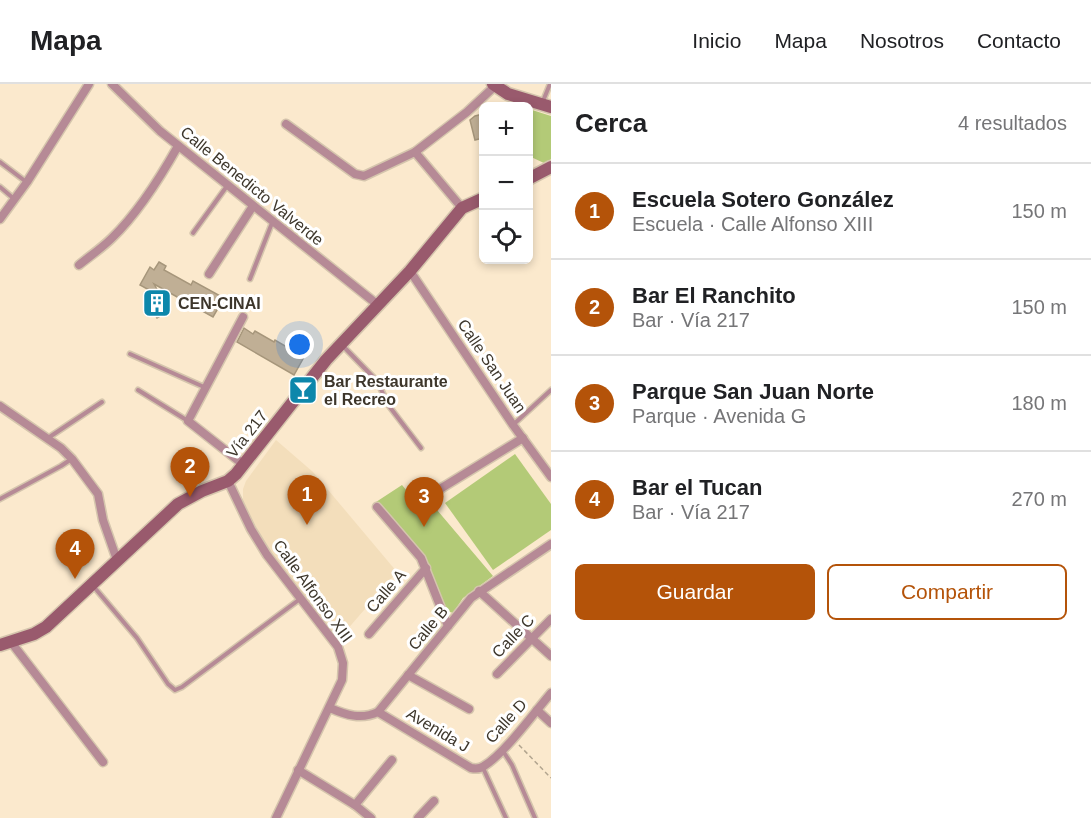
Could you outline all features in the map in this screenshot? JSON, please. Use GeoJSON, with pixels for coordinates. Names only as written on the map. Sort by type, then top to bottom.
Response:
{"type":"FeatureCollection","features":[{"type":"Feature","properties":{"kind":"main road"},"geometry":{"type":"LineString","coordinates":[[494,85],[508,94],[546,106]]}},
{"type":"Feature","properties":{"kind":"main road"},"geometry":{"type":"LineString","coordinates":[[533,176],[551,167]]}},
{"type":"Feature","properties":{"kind":"main road","name":"Vía 217"},"geometry":{"type":"LineString","coordinates":[[5,644],[46,627],[178,504],[202,491],[228,482],[341,344],[410,271],[462,208],[479,200]]}},
{"type":"Feature","properties":{"kind":"street"},"geometry":{"type":"LineString","coordinates":[[0,219],[13,198],[27,182],[89,84]]}},
{"type":"Feature","properties":{"kind":"street","name":"Calle Benedicto Valverde"},"geometry":{"type":"LineString","coordinates":[[112,84],[178,146],[378,305]]}},
{"type":"Feature","properties":{"kind":"street"},"geometry":{"type":"LineString","coordinates":[[286,124],[355,174],[364,176],[416,153],[467,112],[494,85]]}},
{"type":"Feature","properties":{"kind":"street"},"geometry":{"type":"LineString","coordinates":[[79,265],[112,238],[133,214],[161,175],[178,146]]}},
{"type":"Feature","properties":{"kind":"street"},"geometry":{"type":"LineString","coordinates":[[416,153],[462,208]]}},
{"type":"Feature","properties":{"kind":"street"},"geometry":{"type":"LineString","coordinates":[[209,274],[253,206]]}},
{"type":"Feature","properties":{"kind":"street","name":"Calle San Juan"},"geometry":{"type":"LineString","coordinates":[[410,271],[513,426],[551,477]]}},
{"type":"Feature","properties":{"kind":"street"},"geometry":{"type":"LineString","coordinates":[[243,317],[188,421],[244,465]]}},
{"type":"Feature","properties":{"kind":"street"},"geometry":{"type":"LineString","coordinates":[[0,406],[72,459],[98,494],[103,520],[117,560]]}},
{"type":"Feature","properties":{"kind":"street"},"geometry":{"type":"LineString","coordinates":[[432,498],[440,489],[523,438]]}},
{"type":"Feature","properties":{"kind":"street","name":"Calle Alfonso XIII"},"geometry":{"type":"LineString","coordinates":[[228,482],[251,530],[338,646],[343,663],[342,681],[297,770],[276,818]]}},
{"type":"Feature","properties":{"kind":"street"},"geometry":{"type":"LineString","coordinates":[[377,507],[421,558],[448,626]]}},
{"type":"Feature","properties":{"kind":"street","name":"Calle B"},"geometry":{"type":"LineString","coordinates":[[378,712],[479,591],[551,544]]}},
{"type":"Feature","properties":{"kind":"street","name":"Calle A"},"geometry":{"type":"LineString","coordinates":[[369,634],[426,568]]}},
{"type":"Feature","properties":{"kind":"street"},"geometry":{"type":"LineString","coordinates":[[479,591],[551,656]]}},
{"type":"Feature","properties":{"kind":"street","name":"Calle C"},"geometry":{"type":"LineString","coordinates":[[497,674],[551,619]]}},
{"type":"Feature","properties":{"kind":"street"},"geometry":{"type":"LineString","coordinates":[[5,644],[103,762]]}},
{"type":"Feature","properties":{"kind":"street"},"geometry":{"type":"LineString","coordinates":[[408,675],[469,709]]}},
{"type":"Feature","properties":{"kind":"street","name":"Calle D"},"geometry":{"type":"LineString","coordinates":[[483,768],[502,750],[551,693]]}},
{"type":"Feature","properties":{"kind":"street"},"geometry":{"type":"LineString","coordinates":[[330,708],[356,716],[372,715],[378,712]]}},
{"type":"Feature","properties":{"kind":"street"},"geometry":{"type":"LineString","coordinates":[[537,710],[551,723]]}},
{"type":"Feature","properties":{"kind":"street","name":"Avenida J"},"geometry":{"type":"LineString","coordinates":[[378,712],[471,768],[483,768]]}},
{"type":"Feature","properties":{"kind":"street"},"geometry":{"type":"LineString","coordinates":[[354,805],[392,760]]}},
{"type":"Feature","properties":{"kind":"street"},"geometry":{"type":"LineString","coordinates":[[297,770],[371,818]]}},
{"type":"Feature","properties":{"kind":"street"},"geometry":{"type":"LineString","coordinates":[[418,818],[434,801]]}},
{"type":"Feature","properties":{"kind":"lane"},"geometry":{"type":"LineString","coordinates":[[546,106],[550,84]]}},
{"type":"Feature","properties":{"kind":"lane"},"geometry":{"type":"LineString","coordinates":[[0,162],[27,182]]}},
{"type":"Feature","properties":{"kind":"lane"},"geometry":{"type":"LineString","coordinates":[[193,233],[227,185]]}},
{"type":"Feature","properties":{"kind":"lane"},"geometry":{"type":"LineString","coordinates":[[0,187],[13,198]]}},
{"type":"Feature","properties":{"kind":"lane"},"geometry":{"type":"LineString","coordinates":[[250,279],[272,222]]}},
{"type":"Feature","properties":{"kind":"lane"},"geometry":{"type":"LineString","coordinates":[[341,344],[377,381],[389,406],[422,448]]}},
{"type":"Feature","properties":{"kind":"lane"},"geometry":{"type":"LineString","coordinates":[[130,354],[204,387]]}},
{"type":"Feature","properties":{"kind":"lane"},"geometry":{"type":"LineString","coordinates":[[138,390],[188,421]]}},
{"type":"Feature","properties":{"kind":"lane"},"geometry":{"type":"LineString","coordinates":[[513,426],[551,390]]}},
{"type":"Feature","properties":{"kind":"lane"},"geometry":{"type":"LineString","coordinates":[[47,439],[102,402]]}},
{"type":"Feature","properties":{"kind":"lane"},"geometry":{"type":"LineString","coordinates":[[0,499],[72,459]]}},
{"type":"Feature","properties":{"kind":"lane"},"geometry":{"type":"LineString","coordinates":[[92,584],[137,638],[168,684],[175,690],[301,598]]}},
{"type":"Feature","properties":{"kind":"lane"},"geometry":{"type":"LineString","coordinates":[[502,750],[512,765],[535,818]]}},
{"type":"Feature","properties":{"kind":"lane"},"geometry":{"type":"LineString","coordinates":[[483,768],[506,818]]}},
{"type":"Feature","properties":{"kind":"path"},"geometry":{"type":"LineString","coordinates":[[512,738],[551,778]]}},
{"type":"Feature","properties":{"kind":"shaded area"},"geometry":{"type":"Polygon","coordinates":[[[276,440],[313,472],[397,572],[339,639],[268,549],[243,502],[243,489],[246,481],[276,440]]]}},
{"type":"Feature","properties":{"kind":"green space"},"geometry":{"type":"Polygon","coordinates":[[[533,110],[551,116],[551,159],[546,164],[533,158],[533,110]]]}},
{"type":"Feature","properties":{"kind":"green space"},"geometry":{"type":"Polygon","coordinates":[[[515,454],[551,504],[551,530],[493,570],[445,503],[515,454]]]}},
{"type":"Feature","properties":{"kind":"green space"},"geometry":{"type":"Polygon","coordinates":[[[402,485],[417,503],[426,497],[493,576],[463,598],[453,613],[445,610],[417,550],[376,502],[402,485]]]}},
{"type":"Feature","properties":{"kind":"building"},"geometry":{"type":"Polygon","coordinates":[[[479,115],[479,139],[475,140],[470,120],[479,115]]]}},
{"type":"Feature","properties":{"kind":"building"},"geometry":{"type":"Polygon","coordinates":[[[159,262],[166,266],[164,270],[191,285],[193,281],[224,298],[213,317],[154,284],[169,311],[157,318],[144,296],[151,291],[140,285],[150,267],[154,270],[159,262]]]}},
{"type":"Feature","properties":{"kind":"building"},"geometry":{"type":"Polygon","coordinates":[[[244,328],[253,334],[255,331],[274,342],[275,340],[304,357],[294,375],[237,342],[244,328]]]}},
{"type":"Feature","properties":{"kind":"place","name":"CEN-CINAI"},"geometry":{"type":"Point","coordinates":[157,303]}},
{"type":"Feature","properties":{"kind":"place","name":"Bar Restaurante el Recreo"},"geometry":{"type":"Point","coordinates":[303,390]}},
{"type":"Feature","properties":{"kind":"place","name":"Bar El Ranchito"},"geometry":{"type":"Point","coordinates":[190,497]}},
{"type":"Feature","properties":{"kind":"place","name":"Escuela Sotero González"},"geometry":{"type":"Point","coordinates":[307,525]}},
{"type":"Feature","properties":{"kind":"place","name":"Parque San Juan Norte"},"geometry":{"type":"Point","coordinates":[424,527]}},
{"type":"Feature","properties":{"kind":"place","name":"Bar el Tucan"},"geometry":{"type":"Point","coordinates":[75,579]}}]}
